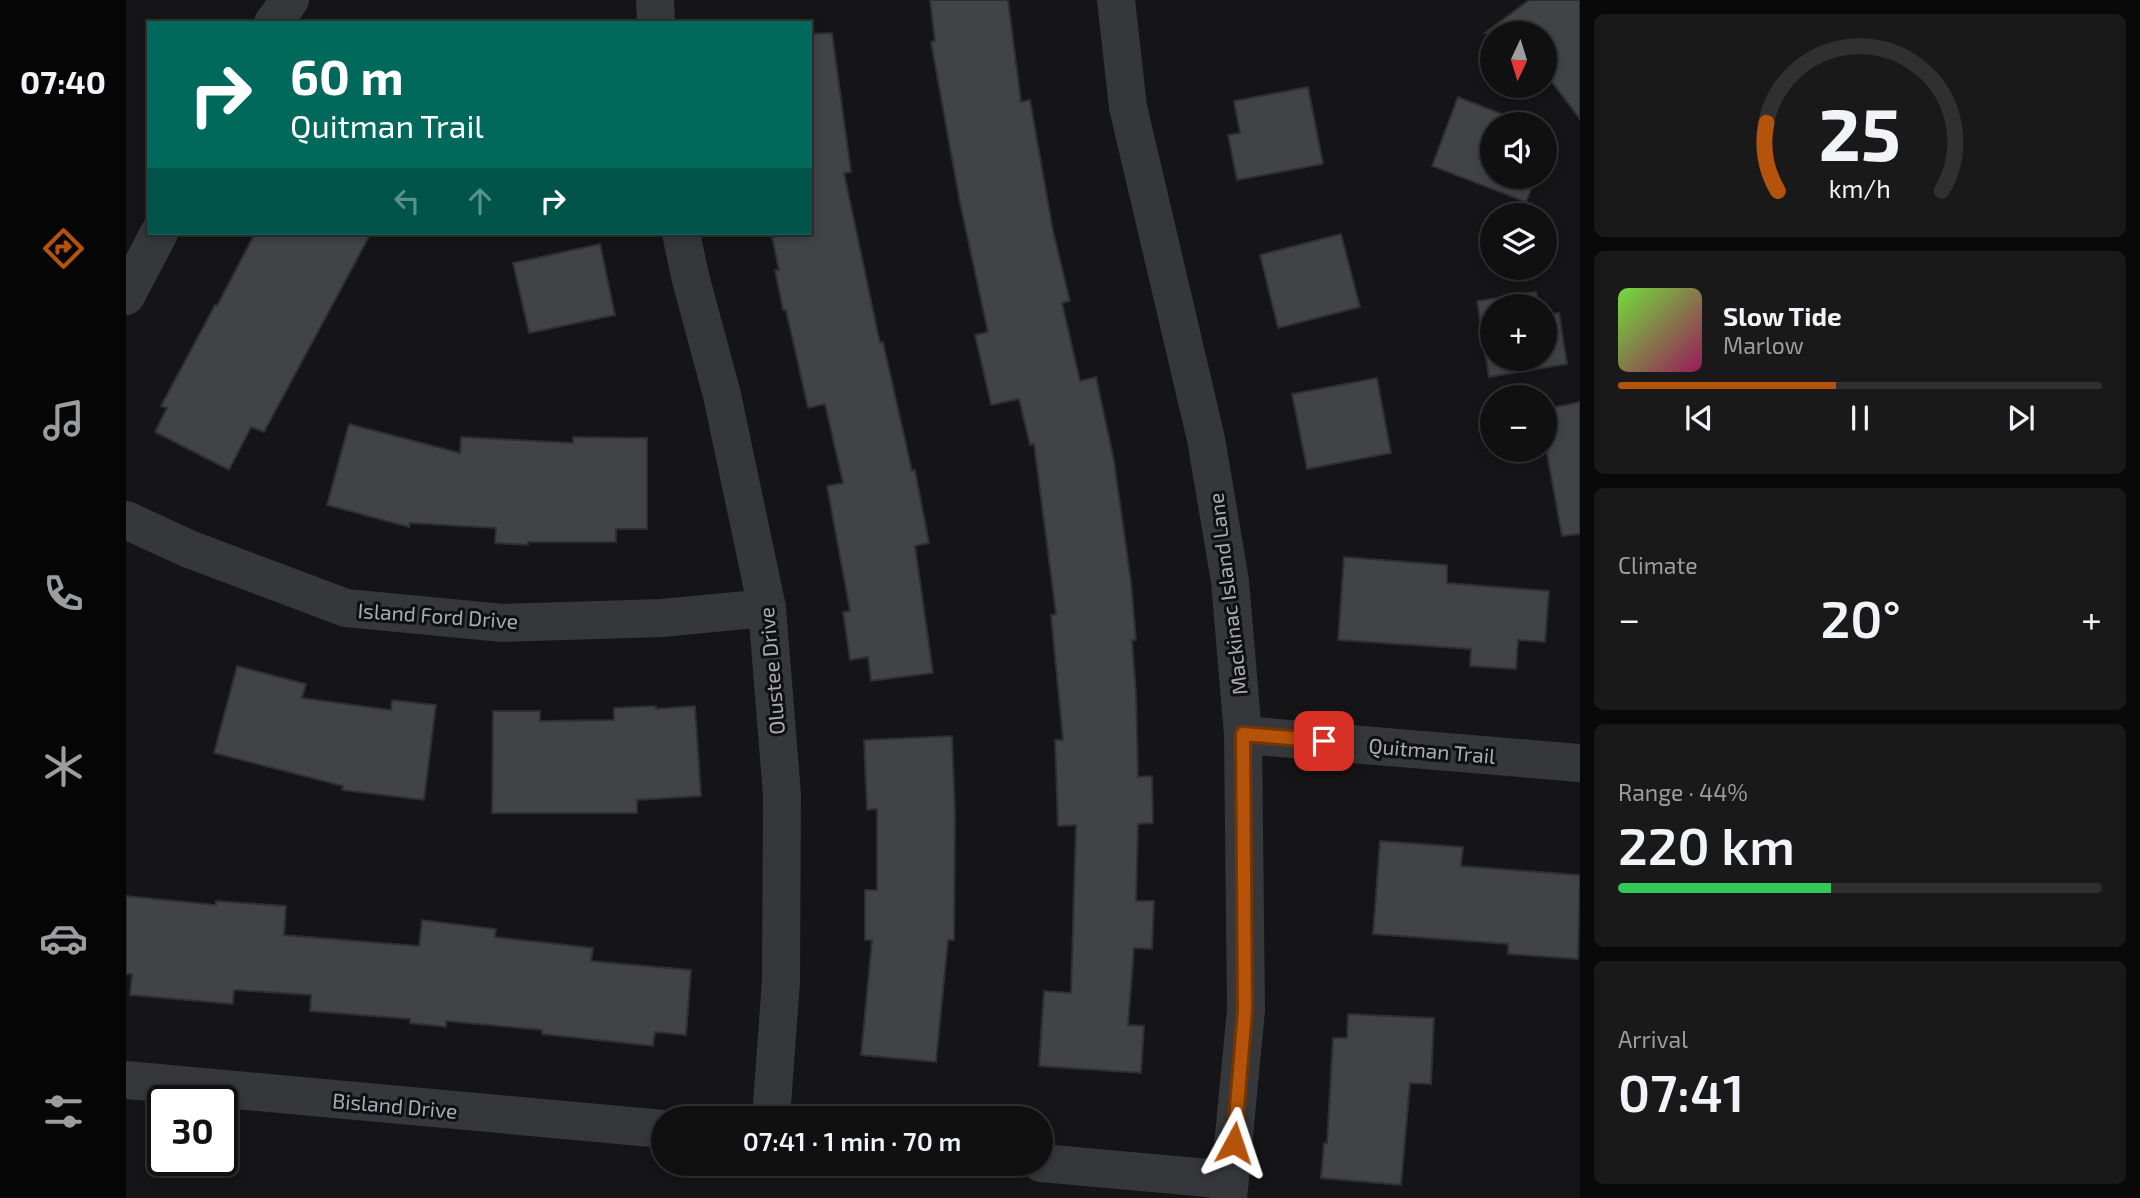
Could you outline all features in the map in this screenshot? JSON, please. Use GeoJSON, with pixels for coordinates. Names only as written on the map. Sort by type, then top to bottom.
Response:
{"type":"FeatureCollection","features":[{"type":"Feature","properties":{"kind":"street"},"geometry":{"type":"LineString","coordinates":[[274,21],[290,0]]}},
{"type":"Feature","properties":{"kind":"street"},"geometry":{"type":"LineString","coordinates":[[655,0],[656,21]]}},
{"type":"Feature","properties":{"kind":"street","name":"Mackinac Island Lane"},"geometry":{"type":"LineString","coordinates":[[1116,0],[1128,107],[1206,439],[1230,581],[1243,734],[1245,1010],[1229,1189]]}},
{"type":"Feature","properties":{"kind":"street"},"geometry":{"type":"LineString","coordinates":[[126,296],[158,235]]}},
{"type":"Feature","properties":{"kind":"street","name":"Olustee Drive"},"geometry":{"type":"LineString","coordinates":[[681,235],[722,395],[767,608],[782,795],[781,981],[772,1106]]}},
{"type":"Feature","properties":{"kind":"street","name":"Island Ford Drive"},"geometry":{"type":"LineString","coordinates":[[126,520],[189,549],[346,608],[503,623],[662,618],[767,608]]}},
{"type":"Feature","properties":{"kind":"street","name":"Quitman Trail"},"geometry":{"type":"LineString","coordinates":[[1243,734],[1580,763]]}},
{"type":"Feature","properties":{"kind":"street","name":"Bisland Drive"},"geometry":{"type":"LineString","coordinates":[[126,1080],[651,1128]]}},
{"type":"Feature","properties":{"kind":"street"},"geometry":{"type":"LineString","coordinates":[[1053,1165],[1229,1189]]}},
{"type":"Feature","properties":{"kind":"building"},"geometry":{"type":"Polygon","coordinates":[[[930,0],[1008,0],[1021,102],[1030,100],[1053,231],[1070,301],[1062,303],[1080,381],[1096,377],[1114,461],[1131,582],[1136,640],[1132,640],[1138,777],[1152,776],[1153,823],[1138,824],[1136,901],[1154,901],[1152,949],[1134,948],[1128,1025],[1144,1026],[1141,1073],[1039,1066],[1044,991],[1071,993],[1076,825],[1058,826],[1055,740],[1063,740],[1051,615],[1056,614],[1034,444],[1030,445],[1019,399],[991,405],[975,335],[988,332],[960,203],[931,42],[935,41],[930,0]]]}},
{"type":"Feature","properties":{"kind":"building"},"geometry":{"type":"Polygon","coordinates":[[[1529,0],[1580,0],[1580,119],[1558,90],[1558,21],[1501,21],[1529,0]]]}},
{"type":"Feature","properties":{"kind":"building"},"geometry":{"type":"Polygon","coordinates":[[[832,33],[851,172],[844,173],[880,343],[883,342],[912,471],[915,470],[929,543],[915,546],[933,673],[871,681],[868,657],[850,660],[843,612],[850,611],[827,486],[843,483],[825,404],[808,408],[775,270],[779,270],[772,237],[812,235],[812,34],[832,33]]]}},
{"type":"Feature","properties":{"kind":"building"},"geometry":{"type":"Polygon","coordinates":[[[1308,87],[1323,164],[1237,180],[1228,135],[1240,133],[1234,101],[1308,87]]]}},
{"type":"Feature","properties":{"kind":"building"},"geometry":{"type":"Polygon","coordinates":[[[1458,97],[1497,112],[1480,112],[1480,184],[1432,166],[1458,97]]]}},
{"type":"Feature","properties":{"kind":"building"},"geometry":{"type":"Polygon","coordinates":[[[1492,189],[1531,189],[1526,202],[1492,189]]]}},
{"type":"Feature","properties":{"kind":"building"},"geometry":{"type":"Polygon","coordinates":[[[1341,234],[1360,307],[1278,328],[1260,255],[1341,234]]]}},
{"type":"Feature","properties":{"kind":"building"},"geometry":{"type":"Polygon","coordinates":[[[254,235],[370,235],[264,432],[251,427],[229,470],[155,432],[167,408],[161,406],[215,305],[217,306],[254,235]]]}},
{"type":"Feature","properties":{"kind":"building"},"geometry":{"type":"Polygon","coordinates":[[[600,244],[615,315],[529,333],[513,263],[600,244]]]}},
{"type":"Feature","properties":{"kind":"building"},"geometry":{"type":"Polygon","coordinates":[[[1557,313],[1559,313],[1567,364],[1557,366],[1557,313]]]}},
{"type":"Feature","properties":{"kind":"building"},"geometry":{"type":"Polygon","coordinates":[[[1488,371],[1525,371],[1489,377],[1488,371]]]}},
{"type":"Feature","properties":{"kind":"building"},"geometry":{"type":"Polygon","coordinates":[[[1377,378],[1391,453],[1307,469],[1292,394],[1377,378]]]}},
{"type":"Feature","properties":{"kind":"building"},"geometry":{"type":"Polygon","coordinates":[[[1580,402],[1580,534],[1562,536],[1548,462],[1557,462],[1557,407],[1580,402]]]}},
{"type":"Feature","properties":{"kind":"building"},"geometry":{"type":"Polygon","coordinates":[[[349,424],[460,453],[461,437],[573,443],[573,437],[647,438],[647,529],[616,529],[616,542],[528,542],[528,545],[495,543],[496,528],[410,523],[409,527],[327,505],[349,424]]]}},
{"type":"Feature","properties":{"kind":"building"},"geometry":{"type":"Polygon","coordinates":[[[1344,557],[1447,565],[1447,583],[1549,591],[1545,642],[1518,640],[1516,669],[1470,666],[1471,649],[1338,640],[1344,557]]]}},
{"type":"Feature","properties":{"kind":"building"},"geometry":{"type":"Polygon","coordinates":[[[237,666],[306,684],[302,698],[391,710],[392,700],[436,705],[424,800],[342,790],[343,786],[214,753],[237,666]]]}},
{"type":"Feature","properties":{"kind":"building"},"geometry":{"type":"Polygon","coordinates":[[[656,706],[656,709],[695,706],[701,796],[637,800],[637,813],[492,813],[493,711],[540,711],[540,721],[614,720],[614,708],[656,706]]]}},
{"type":"Feature","properties":{"kind":"building"},"geometry":{"type":"Polygon","coordinates":[[[952,736],[955,814],[954,940],[948,940],[936,1062],[861,1055],[872,940],[865,940],[865,890],[877,890],[877,809],[867,810],[864,740],[952,736]]]}},
{"type":"Feature","properties":{"kind":"building"},"geometry":{"type":"Polygon","coordinates":[[[1380,841],[1463,847],[1461,866],[1580,875],[1578,959],[1508,954],[1508,944],[1373,934],[1380,841]]]}},
{"type":"Feature","properties":{"kind":"building"},"geometry":{"type":"Polygon","coordinates":[[[126,896],[216,905],[216,901],[286,906],[284,935],[419,946],[422,920],[496,929],[495,937],[593,948],[591,961],[691,970],[686,1035],[655,1032],[653,1046],[542,1034],[542,1030],[446,1021],[446,1027],[410,1023],[410,1019],[310,1011],[311,995],[234,990],[233,1004],[130,995],[132,974],[126,974],[126,896]]]}},
{"type":"Feature","properties":{"kind":"building"},"geometry":{"type":"Polygon","coordinates":[[[1348,1014],[1434,1018],[1431,1084],[1410,1083],[1401,1185],[1321,1178],[1324,1143],[1327,1143],[1333,1038],[1347,1038],[1348,1014]]]}},
{"type":"Feature","properties":{"kind":"route"},"geometry":{"type":"LineString","coordinates":[[1234,1143],[1245,1010],[1243,734],[1324,741]]}}]}
